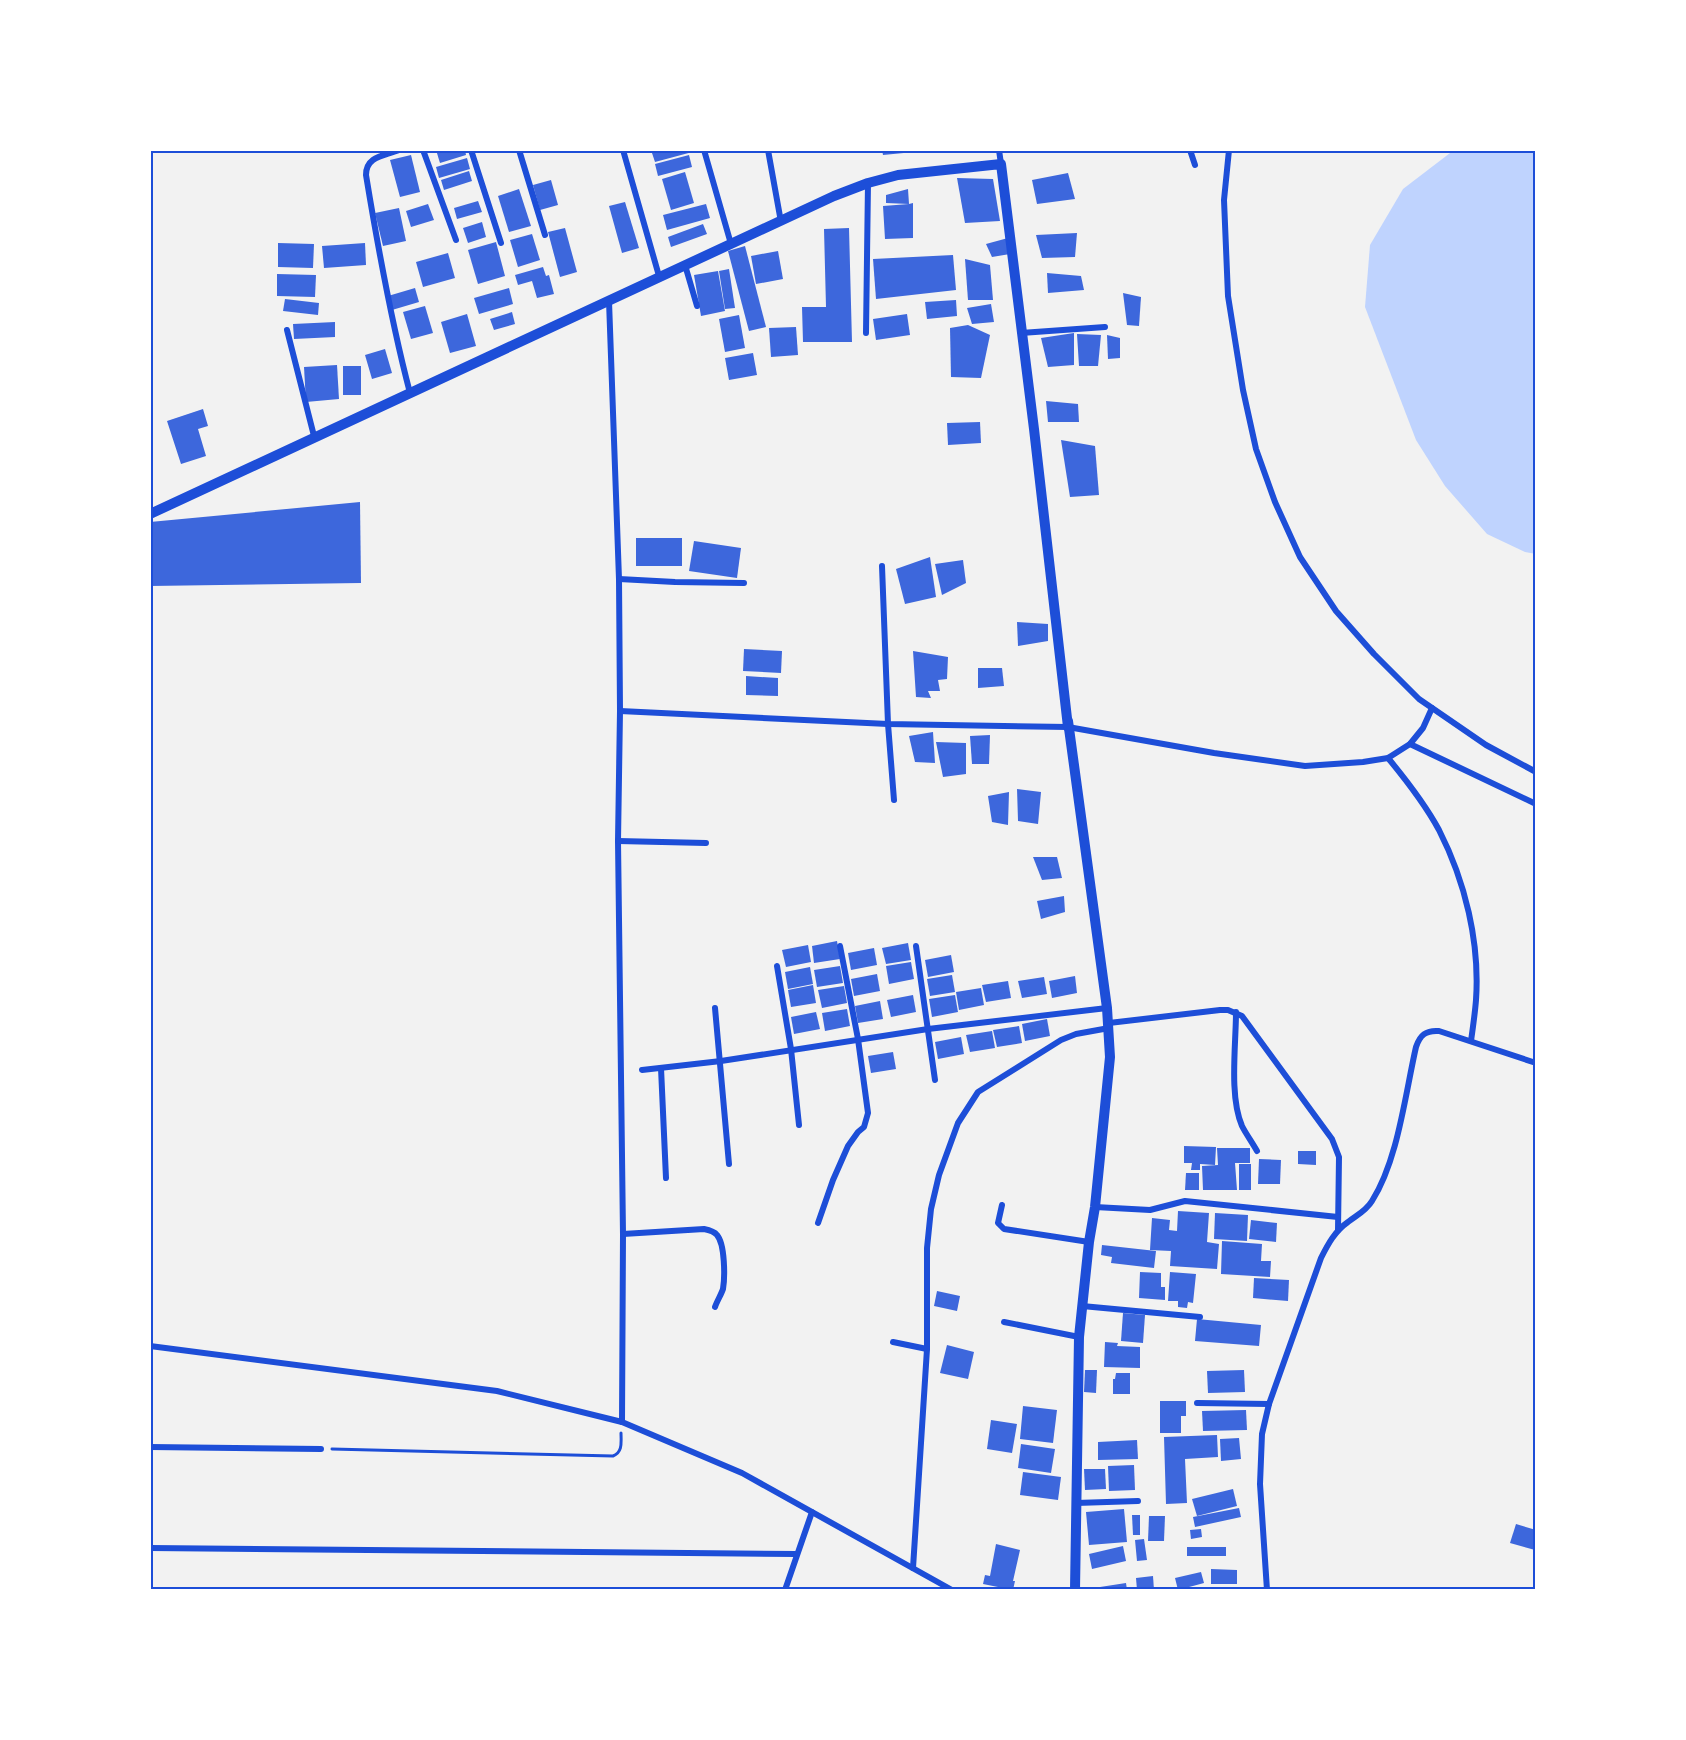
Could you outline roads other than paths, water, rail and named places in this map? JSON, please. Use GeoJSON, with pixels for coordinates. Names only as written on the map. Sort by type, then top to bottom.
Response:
{"type":"FeatureCollection","features":[{"type":"Feature","properties":{"kind":"street"},"geometry":{"type":"LineString","coordinates":[[399,150],[370,160],[366,166],[366,175],[384,282],[410,393]]}},
{"type":"Feature","properties":{"kind":"street"},"geometry":{"type":"LineString","coordinates":[[423,150],[456,240]]}},
{"type":"Feature","properties":{"kind":"street"},"geometry":{"type":"LineString","coordinates":[[471,150],[501,243]]}},
{"type":"Feature","properties":{"kind":"street"},"geometry":{"type":"LineString","coordinates":[[519,150],[545,235]]}},
{"type":"Feature","properties":{"kind":"street"},"geometry":{"type":"LineString","coordinates":[[623,150],[659,276]]}},
{"type":"Feature","properties":{"kind":"street"},"geometry":{"type":"LineString","coordinates":[[704,150],[731,244]]}},
{"type":"Feature","properties":{"kind":"street"},"geometry":{"type":"LineString","coordinates":[[768,150],[780,222]]}},
{"type":"Feature","properties":{"kind":"street"},"geometry":{"type":"LineString","coordinates":[[999,150],[1068,727],[1109,1026],[1110,1057],[1079,1337],[1075,1590]]}},
{"type":"Feature","properties":{"kind":"street"},"geometry":{"type":"LineString","coordinates":[[1190,150],[1195,165]]}},
{"type":"Feature","properties":{"kind":"street"},"geometry":{"type":"LineString","coordinates":[[1229,150],[1224,200],[1228,296],[1243,390],[1256,449],[1275,502],[1300,557],[1336,611],[1374,654],[1419,699],[1486,746],[1536,772]]}},
{"type":"Feature","properties":{"kind":"street"},"geometry":{"type":"LineString","coordinates":[[150,514],[834,196],[898,175],[1001,164]]}},
{"type":"Feature","properties":{"kind":"street"},"geometry":{"type":"LineString","coordinates":[[866,333],[868,183]]}},
{"type":"Feature","properties":{"kind":"street"},"geometry":{"type":"LineString","coordinates":[[685,265],[697,306]]}},
{"type":"Feature","properties":{"kind":"street"},"geometry":{"type":"LineString","coordinates":[[609,301],[619,579],[618,841],[623,1234],[622,1422]]}},
{"type":"Feature","properties":{"kind":"street"},"geometry":{"type":"LineString","coordinates":[[1021,333],[1105,327]]}},
{"type":"Feature","properties":{"kind":"street"},"geometry":{"type":"LineString","coordinates":[[287,330],[314,436]]}},
{"type":"Feature","properties":{"kind":"street"},"geometry":{"type":"LineString","coordinates":[[882,566],[888,724],[894,801]]}},
{"type":"Feature","properties":{"kind":"street"},"geometry":{"type":"LineString","coordinates":[[619,579],[744,583]]}},
{"type":"Feature","properties":{"kind":"street"},"geometry":{"type":"LineString","coordinates":[[620,711],[888,724],[1068,727],[1203,752],[1305,766],[1388,758],[1410,744],[1422,728],[1432,708]]}},
{"type":"Feature","properties":{"kind":"street"},"geometry":{"type":"LineString","coordinates":[[1410,744],[1536,804]]}},
{"type":"Feature","properties":{"kind":"street"},"geometry":{"type":"LineString","coordinates":[[1388,758],[1416,792],[1438,829],[1459,880],[1468,911],[1475,954],[1476,998],[1471,1041]]}},
{"type":"Feature","properties":{"kind":"street"},"geometry":{"type":"LineString","coordinates":[[618,841],[706,843]]}},
{"type":"Feature","properties":{"kind":"street"},"geometry":{"type":"LineString","coordinates":[[818,1223],[848,1146],[867,1120],[867,1101],[858,1039],[840,946]]}},
{"type":"Feature","properties":{"kind":"street"},"geometry":{"type":"LineString","coordinates":[[916,946],[935,1080]]}},
{"type":"Feature","properties":{"kind":"street"},"geometry":{"type":"LineString","coordinates":[[777,966],[791,1049],[799,1125]]}},
{"type":"Feature","properties":{"kind":"street"},"geometry":{"type":"LineString","coordinates":[[716,1008],[729,1164]]}},
{"type":"Feature","properties":{"kind":"street"},"geometry":{"type":"LineString","coordinates":[[642,1070],[721,1061],[928,1029],[1107,1008]]}},
{"type":"Feature","properties":{"kind":"street"},"geometry":{"type":"LineString","coordinates":[[913,1568],[927,1349],[927,1248],[932,1209],[939,1175],[958,1123],[978,1092],[1061,1040],[1076,1034],[1109,1026],[1220,1010],[1236,1012],[1248,1022],[1332,1139],[1339,1157],[1338,1230]]}},
{"type":"Feature","properties":{"kind":"street"},"geometry":{"type":"LineString","coordinates":[[1236,1012],[1235,1093],[1237,1108],[1242,1125],[1257,1150]]}},
{"type":"Feature","properties":{"kind":"street"},"geometry":{"type":"LineString","coordinates":[[1267,1590],[1260,1456],[1269,1404],[1321,1258],[1329,1242],[1338,1230],[1361,1214],[1371,1202],[1385,1176],[1392,1156],[1416,1047],[1420,1038],[1427,1032],[1439,1031],[1536,1063]]}},
{"type":"Feature","properties":{"kind":"street"},"geometry":{"type":"LineString","coordinates":[[661,1068],[666,1178]]}},
{"type":"Feature","properties":{"kind":"street"},"geometry":{"type":"LineString","coordinates":[[1095,1207],[1150,1210],[1185,1202],[1338,1217]]}},
{"type":"Feature","properties":{"kind":"street"},"geometry":{"type":"LineString","coordinates":[[1002,1205],[998,1223],[1004,1228],[1089,1242]]}},
{"type":"Feature","properties":{"kind":"street"},"geometry":{"type":"LineString","coordinates":[[623,1234],[704,1229],[716,1234],[720,1238],[723,1249],[724,1272],[723,1289],[715,1307]]}},
{"type":"Feature","properties":{"kind":"street"},"geometry":{"type":"LineString","coordinates":[[1082,1306],[1200,1317]]}},
{"type":"Feature","properties":{"kind":"street"},"geometry":{"type":"LineString","coordinates":[[1004,1322],[1079,1337]]}},
{"type":"Feature","properties":{"kind":"street"},"geometry":{"type":"LineString","coordinates":[[893,1342],[927,1349]]}},
{"type":"Feature","properties":{"kind":"street"},"geometry":{"type":"LineString","coordinates":[[150,1346],[497,1391],[622,1422],[742,1473],[952,1590]]}},
{"type":"Feature","properties":{"kind":"street"},"geometry":{"type":"LineString","coordinates":[[1197,1403],[1269,1404]]}},
{"type":"Feature","properties":{"kind":"street"},"geometry":{"type":"LineString","coordinates":[[150,1447],[321,1449]]}},
{"type":"Feature","properties":{"kind":"street"},"geometry":{"type":"LineString","coordinates":[[1076,1503],[1138,1501]]}},
{"type":"Feature","properties":{"kind":"street"},"geometry":{"type":"LineString","coordinates":[[785,1590],[812,1512]]}},
{"type":"Feature","properties":{"kind":"street"},"geometry":{"type":"LineString","coordinates":[[150,1548],[796,1554]]}},
{"type":"Feature","properties":{"kind":"water"},"geometry":{"type":"Polygon","coordinates":[[[1454,150],[1536,150],[1536,554],[1525,552],[1487,534],[1445,486],[1416,440],[1365,307],[1370,245],[1403,189],[1454,150]]]}}]}
